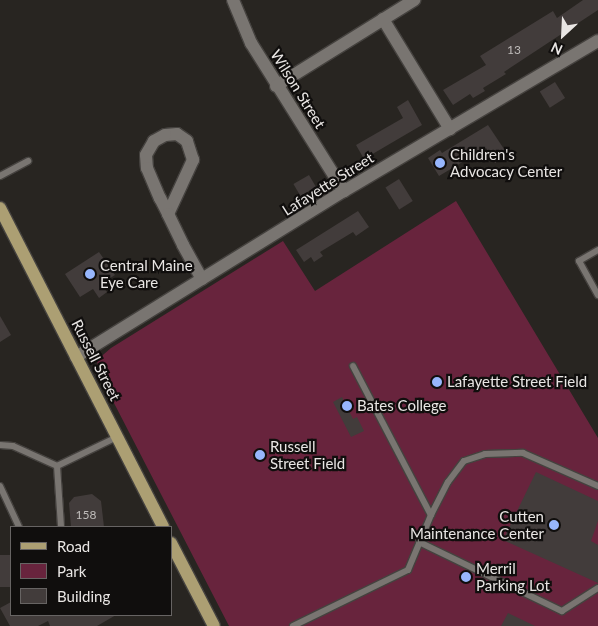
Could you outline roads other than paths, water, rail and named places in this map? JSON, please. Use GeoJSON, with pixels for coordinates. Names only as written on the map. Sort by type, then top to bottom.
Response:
{"type":"FeatureCollection","features":[{"type":"Feature","properties":{"kind":"main road","name":"Russell Street"},"geometry":{"type":"LineString","coordinates":[[0,208],[162,526]]}},
{"type":"Feature","properties":{"kind":"main road"},"geometry":{"type":"LineString","coordinates":[[172,545],[214,626]]}},
{"type":"Feature","properties":{"kind":"street","name":"Wilson Street"},"geometry":{"type":"LineString","coordinates":[[233,0],[251,43],[276,86],[344,191]]}},
{"type":"Feature","properties":{"kind":"street"},"geometry":{"type":"LineString","coordinates":[[276,86],[414,0]]}},
{"type":"Feature","properties":{"kind":"street"},"geometry":{"type":"LineString","coordinates":[[383,20],[450,128]]}},
{"type":"Feature","properties":{"kind":"street","name":"Lafayette Street"},"geometry":{"type":"LineString","coordinates":[[76,357],[344,191],[598,41]]}},
{"type":"Feature","properties":{"kind":"street"},"geometry":{"type":"LineString","coordinates":[[168,214],[193,160],[187,141],[177,134],[165,135],[154,141],[146,155],[147,168],[168,214],[202,280]]}},
{"type":"Feature","properties":{"kind":"lane"},"geometry":{"type":"LineString","coordinates":[[0,176],[28,161]]}},
{"type":"Feature","properties":{"kind":"lane"},"geometry":{"type":"LineString","coordinates":[[598,250],[580,261],[598,296]]}},
{"type":"Feature","properties":{"kind":"lane"},"geometry":{"type":"LineString","coordinates":[[353,366],[431,515]]}},
{"type":"Feature","properties":{"kind":"lane"},"geometry":{"type":"LineString","coordinates":[[57,466],[117,437]]}},
{"type":"Feature","properties":{"kind":"lane"},"geometry":{"type":"LineString","coordinates":[[0,445],[14,446],[57,466]]}},
{"type":"Feature","properties":{"kind":"lane"},"geometry":{"type":"LineString","coordinates":[[293,626],[408,570],[431,515],[464,461],[485,454],[523,453],[598,486]]}},
{"type":"Feature","properties":{"kind":"lane"},"geometry":{"type":"LineString","coordinates":[[57,466],[61,526]]}},
{"type":"Feature","properties":{"kind":"lane"},"geometry":{"type":"LineString","coordinates":[[0,486],[19,526]]}},
{"type":"Feature","properties":{"kind":"lane"},"geometry":{"type":"LineString","coordinates":[[420,542],[562,611],[598,588]]}},
{"type":"Feature","properties":{"kind":"place","name":"Children's Advocacy Center"},"geometry":{"type":"Point","coordinates":[440,163]}},
{"type":"Feature","properties":{"kind":"place","name":"Central Maine Eye Care"},"geometry":{"type":"Point","coordinates":[90,274]}},
{"type":"Feature","properties":{"kind":"place","name":"Lafayette Street Field"},"geometry":{"type":"Point","coordinates":[437,382]}},
{"type":"Feature","properties":{"kind":"place","name":"Bates College"},"geometry":{"type":"Point","coordinates":[347,406]}},
{"type":"Feature","properties":{"kind":"place","name":"Russell Street Field"},"geometry":{"type":"Point","coordinates":[260,455]}},
{"type":"Feature","properties":{"kind":"place","name":"Cutten Maintenance Center"},"geometry":{"type":"Point","coordinates":[554,525]}},
{"type":"Feature","properties":{"kind":"place","name":"Merril Parking Lot"},"geometry":{"type":"Point","coordinates":[466,577]}}]}
